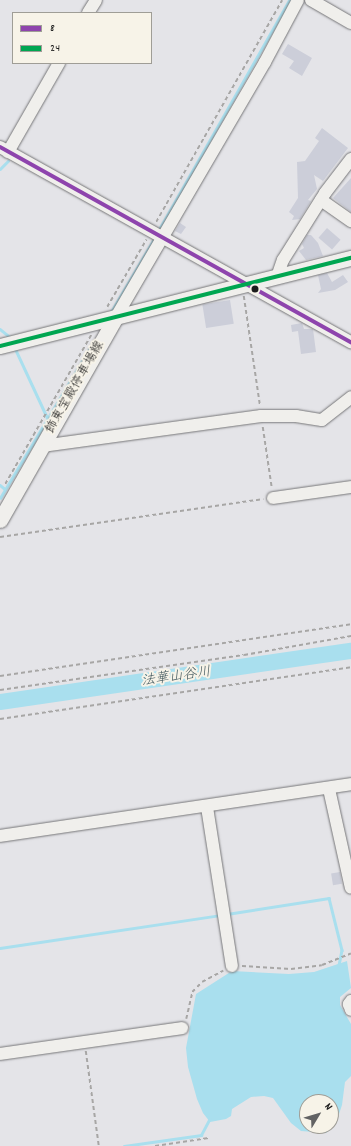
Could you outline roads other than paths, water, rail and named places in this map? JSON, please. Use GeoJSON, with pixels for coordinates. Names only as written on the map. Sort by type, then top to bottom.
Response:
{"type":"FeatureCollection","features":[{"type":"Feature","properties":{"kind":"main road"},"geometry":{"type":"LineString","coordinates":[[106,319],[351,258]]}},
{"type":"Feature","properties":{"kind":"main road","name":"飾東宝殿停車場線"},"geometry":{"type":"LineString","coordinates":[[0,346],[106,319]]}},
{"type":"Feature","properties":{"kind":"main road","name":"飾東宝殿停車場線"},"geometry":{"type":"LineString","coordinates":[[0,520],[42,446],[106,319]]}},
{"type":"Feature","properties":{"kind":"street"},"geometry":{"type":"LineString","coordinates":[[89,12],[96,0]]}},
{"type":"Feature","properties":{"kind":"street"},"geometry":{"type":"LineString","coordinates":[[106,319],[154,234],[265,62],[298,0]]}},
{"type":"Feature","properties":{"kind":"street"},"geometry":{"type":"LineString","coordinates":[[310,0],[351,23]]}},
{"type":"Feature","properties":{"kind":"street"},"geometry":{"type":"LineString","coordinates":[[58,64],[4,149],[154,234],[351,342]]}},
{"type":"Feature","properties":{"kind":"street"},"geometry":{"type":"LineString","coordinates":[[277,277],[283,260],[321,200],[351,159]]}},
{"type":"Feature","properties":{"kind":"street"},"geometry":{"type":"LineString","coordinates":[[321,200],[351,221]]}},
{"type":"Feature","properties":{"kind":"street"},"geometry":{"type":"LineString","coordinates":[[42,446],[261,416],[296,416],[322,420],[351,397]]}},
{"type":"Feature","properties":{"kind":"street"},"geometry":{"type":"LineString","coordinates":[[273,498],[351,487]]}},
{"type":"Feature","properties":{"kind":"street"},"geometry":{"type":"LineString","coordinates":[[0,836],[329,789],[351,784]]}},
{"type":"Feature","properties":{"kind":"street"},"geometry":{"type":"LineString","coordinates":[[329,789],[351,888]]}},
{"type":"Feature","properties":{"kind":"street"},"geometry":{"type":"LineString","coordinates":[[207,807],[232,966]]}},
{"type":"Feature","properties":{"kind":"street"},"geometry":{"type":"LineString","coordinates":[[351,1001],[349,1004],[351,1010]]}},
{"type":"Feature","properties":{"kind":"street"},"geometry":{"type":"LineString","coordinates":[[0,1054],[182,1028]]}},
{"type":"Feature","properties":{"kind":"water"},"geometry":{"type":"Polygon","coordinates":[[[347,961],[351,988],[340,997],[340,1005],[351,1024],[351,1076],[345,1082],[342,1105],[339,1114],[339,1094],[299,1094],[299,1129],[291,1123],[273,1098],[264,1096],[251,1097],[232,1109],[231,1116],[226,1119],[210,1122],[203,1113],[197,1099],[188,1067],[186,1048],[196,994],[232,971],[289,974],[314,972],[347,961]]]}},
{"type":"Feature","properties":{"kind":"waterway"},"geometry":{"type":"LineString","coordinates":[[158,231],[289,0]]}},
{"type":"Feature","properties":{"kind":"waterway"},"geometry":{"type":"LineString","coordinates":[[0,169],[8,161]]}},
{"type":"Feature","properties":{"kind":"waterway"},"geometry":{"type":"LineString","coordinates":[[111,312],[155,237]]}},
{"type":"Feature","properties":{"kind":"waterway"},"geometry":{"type":"LineString","coordinates":[[0,329],[10,337]]}},
{"type":"Feature","properties":{"kind":"waterway"},"geometry":{"type":"LineString","coordinates":[[0,498],[91,346]]}},
{"type":"Feature","properties":{"kind":"waterway"},"geometry":{"type":"LineString","coordinates":[[15,348],[47,417]]}},
{"type":"Feature","properties":{"kind":"waterway"},"geometry":{"type":"LineString","coordinates":[[0,485],[5,489]]}},
{"type":"Feature","properties":{"kind":"waterway","name":"法華山谷川"},"geometry":{"type":"LineString","coordinates":[[0,702],[351,651]]}},
{"type":"Feature","properties":{"kind":"waterway"},"geometry":{"type":"LineString","coordinates":[[227,914],[329,898],[342,950],[339,966]]}},
{"type":"Feature","properties":{"kind":"waterway"},"geometry":{"type":"LineString","coordinates":[[0,948],[220,915]]}},
{"type":"Feature","properties":{"kind":"waterway"},"geometry":{"type":"LineString","coordinates":[[124,1146],[201,1135],[210,1118]]}}]}
